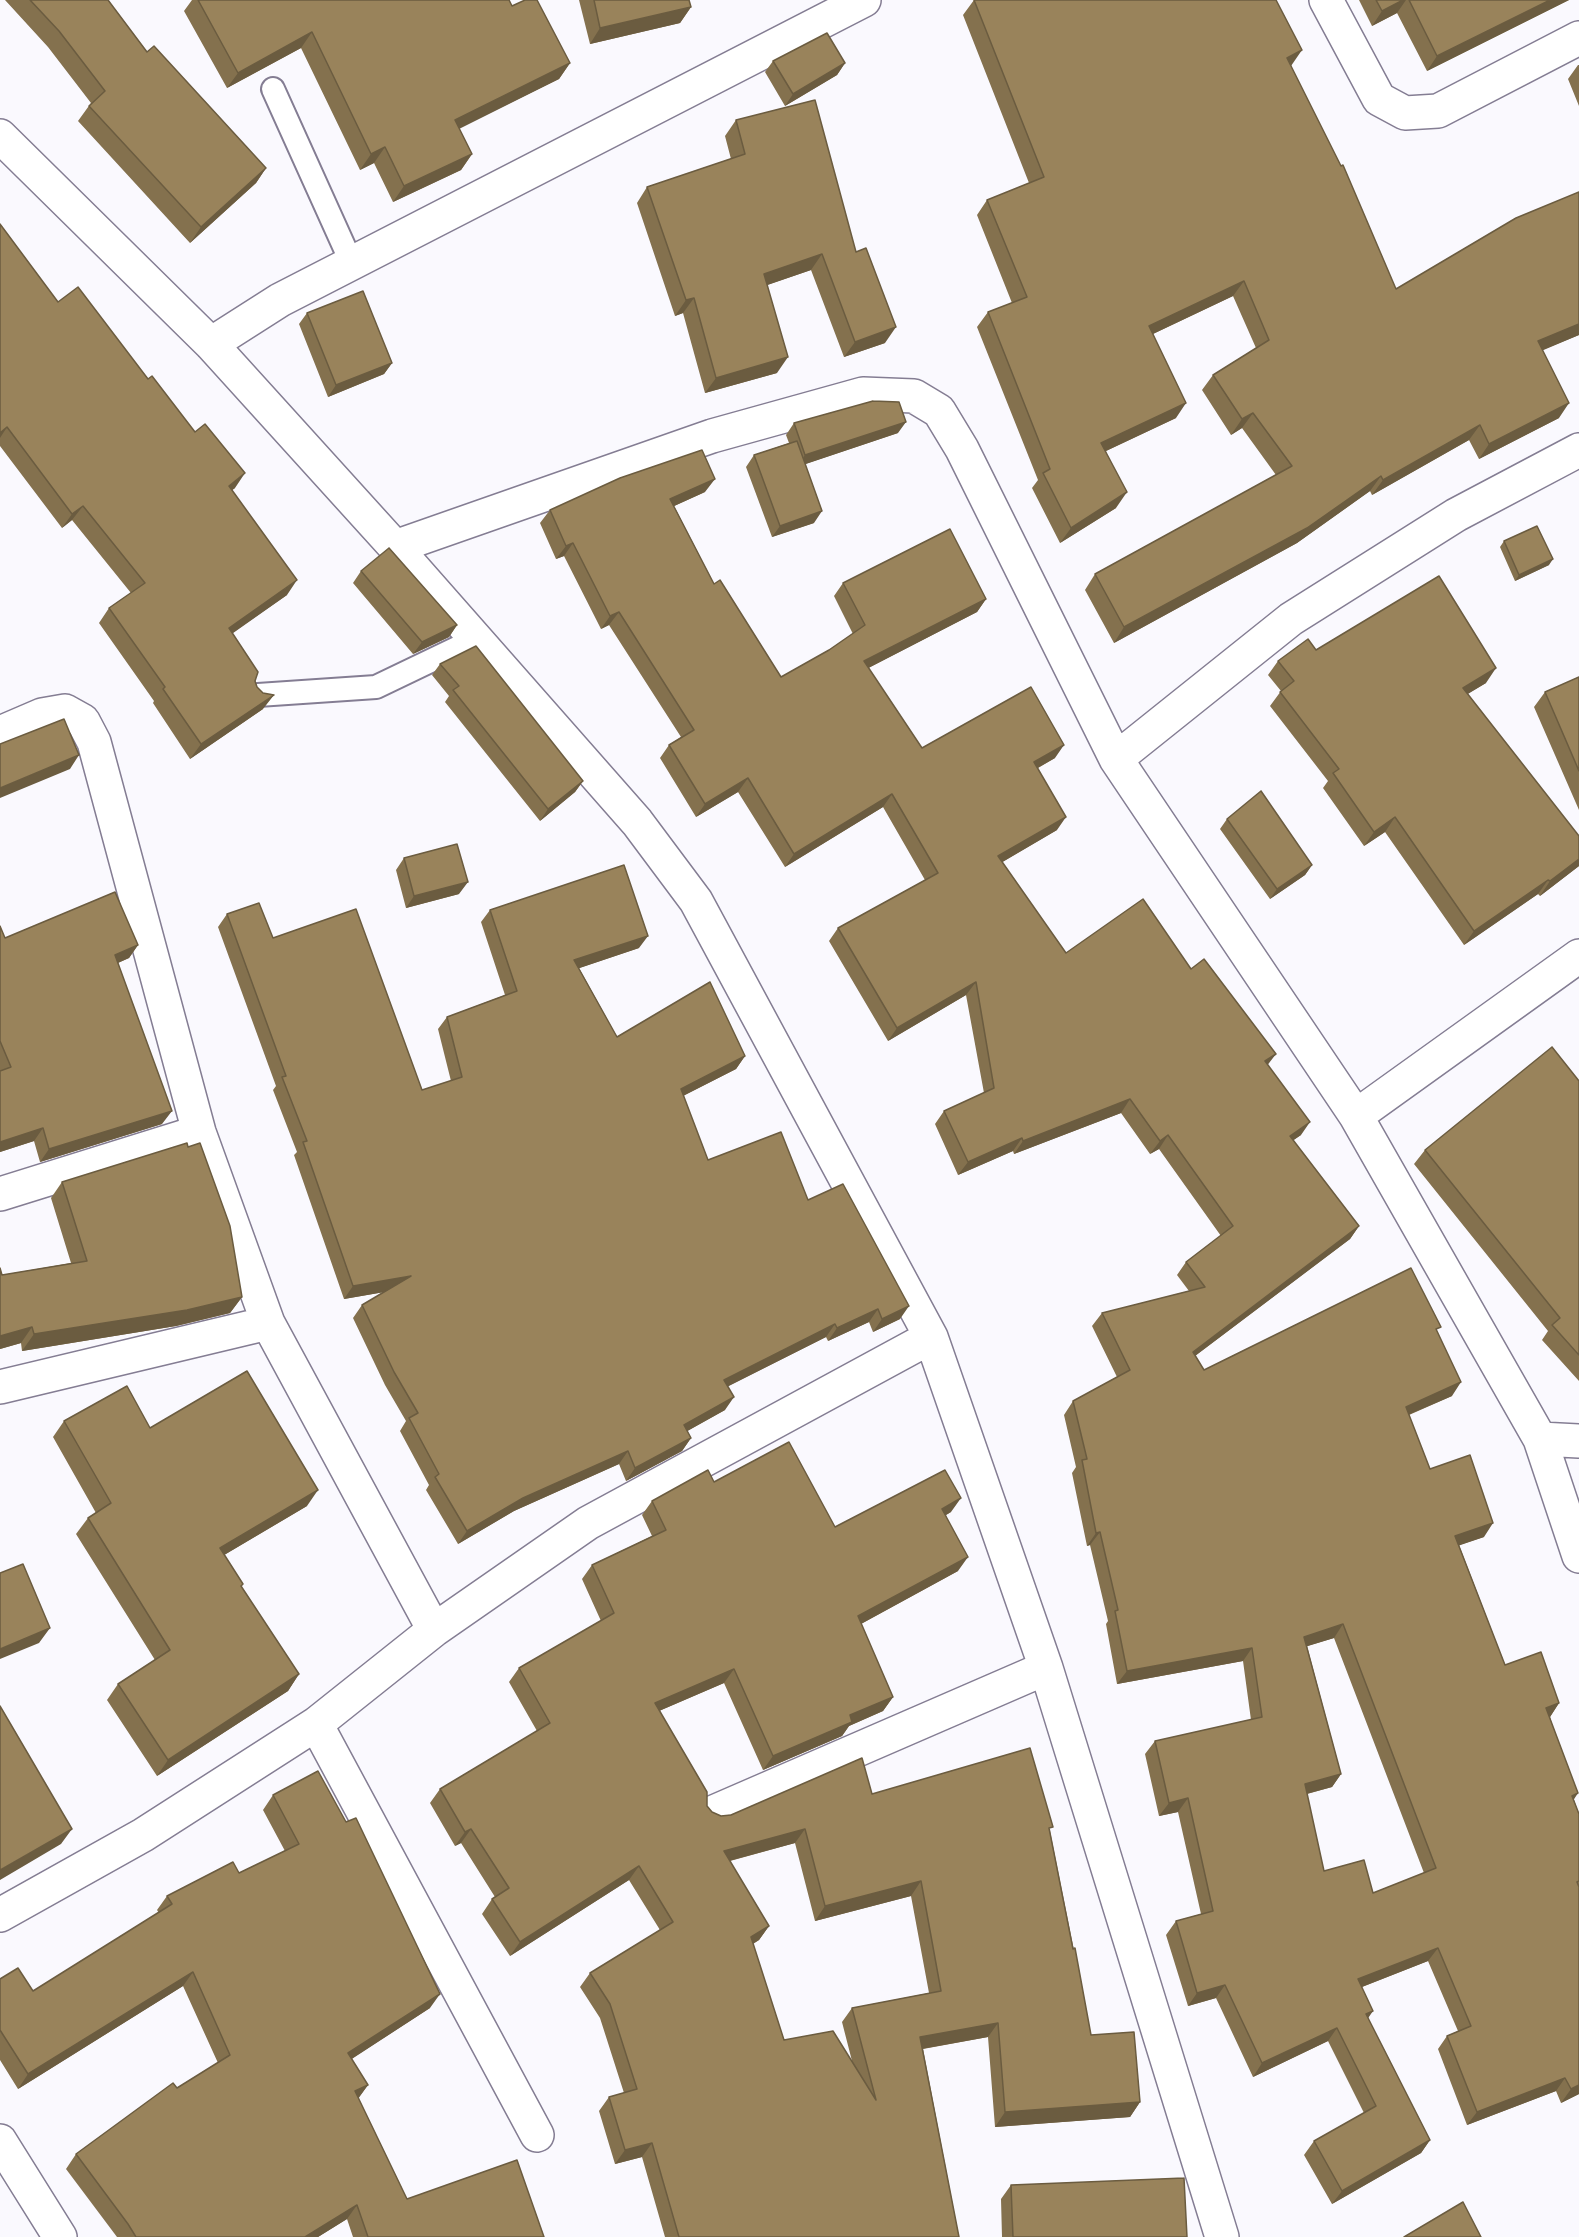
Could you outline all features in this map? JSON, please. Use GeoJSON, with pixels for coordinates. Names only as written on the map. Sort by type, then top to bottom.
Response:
{"type":"FeatureCollection","features":[{"type":"Feature","properties":{"kind":"street"},"geometry":{"type":"LineString","coordinates":[[211,344],[280,300],[864,0]]}},
{"type":"Feature","properties":{"kind":"street"},"geometry":{"type":"LineString","coordinates":[[1326,0],[1379,99],[1405,113],[1438,111],[1579,38]]}},
{"type":"Feature","properties":{"kind":"street"},"geometry":{"type":"LineString","coordinates":[[0,136],[211,344],[395,547],[637,822],[696,901],[931,1337],[1046,1668],[1222,2237]]}},
{"type":"Feature","properties":{"kind":"street"},"geometry":{"type":"LineString","coordinates":[[395,547],[712,436],[863,394],[914,396],[939,411],[962,449],[1116,759],[1356,1116],[1540,1439],[1579,1556]]}},
{"type":"Feature","properties":{"kind":"street"},"geometry":{"type":"LineString","coordinates":[[1116,759],[1291,619],[1456,516],[1579,450]]}},
{"type":"Feature","properties":{"kind":"street"},"geometry":{"type":"LineString","coordinates":[[0,733],[42,715],[64,711],[83,721],[94,742],[200,1132],[268,1323],[434,1630]]}},
{"type":"Feature","properties":{"kind":"street"},"geometry":{"type":"LineString","coordinates":[[1356,1116],[1579,957]]}},
{"type":"Feature","properties":{"kind":"street"},"geometry":{"type":"LineString","coordinates":[[0,1194],[200,1132]]}},
{"type":"Feature","properties":{"kind":"street"},"geometry":{"type":"LineString","coordinates":[[0,1388],[268,1323]]}},
{"type":"Feature","properties":{"kind":"street"},"geometry":{"type":"LineString","coordinates":[[0,1915],[143,1835],[316,1724],[434,1630],[588,1523],[931,1337]]}},
{"type":"Feature","properties":{"kind":"street"},"geometry":{"type":"LineString","coordinates":[[1540,1439],[1579,1441]]}},
{"type":"Feature","properties":{"kind":"street"},"geometry":{"type":"LineString","coordinates":[[714,1812],[1046,1668]]}},
{"type":"Feature","properties":{"kind":"street"},"geometry":{"type":"LineString","coordinates":[[316,1724],[537,2135]]}},
{"type":"Feature","properties":{"kind":"street"},"geometry":{"type":"LineString","coordinates":[[0,2141],[60,2237]]}},
{"type":"Feature","properties":{"kind":"lane"},"geometry":{"type":"LineString","coordinates":[[273,89],[352,264]]}},
{"type":"Feature","properties":{"kind":"lane"},"geometry":{"type":"LineString","coordinates":[[258,695],[376,687],[476,639]]}},
{"type":"Feature","properties":{"kind":"building"},"geometry":{"type":"Polygon","coordinates":[[[30,0],[108,0],[147,52],[154,46],[266,168],[201,227],[89,106],[105,91],[59,31],[30,0]]]}},
{"type":"Feature","properties":{"kind":"building"},"geometry":{"type":"Polygon","coordinates":[[[198,0],[509,0],[512,6],[525,0],[537,0],[570,63],[455,120],[472,154],[404,186],[385,147],[371,154],[312,32],[238,73],[198,0]]]}},
{"type":"Feature","properties":{"kind":"building"},"geometry":{"type":"Polygon","coordinates":[[[594,0],[689,0],[691,7],[600,28],[594,0]]]}},
{"type":"Feature","properties":{"kind":"building"},"geometry":{"type":"Polygon","coordinates":[[[974,0],[1276,0],[1302,50],[1287,58],[1341,166],[1343,165],[1396,289],[1516,218],[1579,192],[1579,324],[1538,341],[1569,403],[1489,444],[1480,425],[1383,480],[1381,476],[1307,528],[1124,627],[1095,574],[1292,466],[1253,413],[1242,419],[1213,375],[1269,340],[1244,281],[1149,326],[1186,403],[1101,443],[1127,492],[1071,528],[1043,473],[1050,469],[988,312],[1027,297],[987,200],[1044,177],[974,0]]]}},
{"type":"Feature","properties":{"kind":"building"},"geometry":{"type":"Polygon","coordinates":[[[1376,0],[1403,0],[1382,11],[1376,0]]]}},
{"type":"Feature","properties":{"kind":"building"},"geometry":{"type":"Polygon","coordinates":[[[1409,0],[1550,0],[1437,56],[1409,0]]]}},
{"type":"Feature","properties":{"kind":"building"},"geometry":{"type":"Polygon","coordinates":[[[827,33],[845,63],[793,94],[773,61],[827,33]]]}},
{"type":"Feature","properties":{"kind":"building"},"geometry":{"type":"Polygon","coordinates":[[[815,100],[856,252],[866,248],[896,327],[855,342],[822,254],[764,274],[788,357],[716,378],[694,298],[686,300],[647,187],[745,154],[736,120],[815,100]]]}},
{"type":"Feature","properties":{"kind":"building"},"geometry":{"type":"Polygon","coordinates":[[[0,224],[58,302],[78,287],[148,379],[152,376],[195,432],[205,424],[245,473],[229,486],[297,580],[229,628],[258,672],[255,681],[257,687],[263,693],[274,695],[201,744],[163,689],[165,687],[109,608],[145,583],[83,506],[72,514],[7,427],[0,433],[0,224]]]}},
{"type":"Feature","properties":{"kind":"building"},"geometry":{"type":"Polygon","coordinates":[[[363,291],[392,363],[336,385],[307,313],[363,291]]]}},
{"type":"Feature","properties":{"kind":"building"},"geometry":{"type":"Polygon","coordinates":[[[873,401],[899,402],[906,422],[805,455],[794,423],[873,401]]]}},
{"type":"Feature","properties":{"kind":"building"},"geometry":{"type":"Polygon","coordinates":[[[797,441],[822,511],[780,526],[754,455],[797,441]]]}},
{"type":"Feature","properties":{"kind":"building"},"geometry":{"type":"Polygon","coordinates":[[[702,450],[715,479],[670,499],[714,584],[720,580],[781,677],[829,650],[865,625],[843,583],[950,529],[986,599],[864,661],[922,748],[1031,687],[1064,745],[1034,762],[1066,817],[998,856],[1066,953],[1143,899],[1191,969],[1204,959],[1276,1054],[1265,1061],[1310,1122],[1290,1136],[1359,1226],[1193,1352],[1204,1370],[1411,1268],[1441,1327],[1436,1329],[1461,1382],[1406,1407],[1430,1469],[1470,1455],[1493,1523],[1455,1536],[1505,1665],[1541,1652],[1559,1703],[1546,1708],[1578,1793],[1572,1796],[1579,1814],[1579,1881],[1577,1882],[1579,1887],[1579,2085],[1571,2089],[1565,2078],[1477,2112],[1447,2036],[1471,2026],[1438,1948],[1358,1979],[1373,2011],[1366,2014],[1430,2140],[1342,2191],[1314,2141],[1376,2106],[1337,2028],[1262,2063],[1225,1985],[1197,1993],[1176,1921],[1213,1911],[1188,1798],[1169,1803],[1155,1741],[1262,1717],[1252,1648],[1127,1671],[1115,1611],[1118,1610],[1100,1532],[1096,1533],[1082,1460],[1087,1459],[1073,1401],[1130,1370],[1102,1313],[1205,1287],[1186,1262],[1233,1226],[1168,1135],[1160,1141],[1130,1099],[1023,1141],[1022,1138],[968,1162],[944,1111],[994,1088],[976,982],[897,1028],[838,928],[938,873],[892,794],[794,854],[748,778],[705,804],[669,745],[694,730],[619,612],[610,616],[573,543],[566,546],[550,510],[620,478],[702,450]],[[1343,1624],[1304,1637],[1341,1774],[1305,1784],[1324,1871],[1364,1860],[1373,1893],[1436,1868],[1343,1624]]]}},
{"type":"Feature","properties":{"kind":"building"},"geometry":{"type":"Polygon","coordinates":[[[1537,526],[1553,559],[1519,575],[1504,541],[1537,526]]]}},
{"type":"Feature","properties":{"kind":"building"},"geometry":{"type":"Polygon","coordinates":[[[389,548],[457,625],[422,642],[361,571],[389,548]]]}},
{"type":"Feature","properties":{"kind":"building"},"geometry":{"type":"Polygon","coordinates":[[[1439,576],[1496,668],[1463,688],[1579,836],[1579,859],[1474,931],[1395,817],[1374,832],[1333,773],[1339,769],[1280,692],[1294,681],[1278,661],[1308,639],[1316,650],[1439,576]]]}},
{"type":"Feature","properties":{"kind":"building"},"geometry":{"type":"Polygon","coordinates":[[[476,646],[583,781],[548,809],[453,690],[459,686],[440,664],[476,646]]]}},
{"type":"Feature","properties":{"kind":"building"},"geometry":{"type":"Polygon","coordinates":[[[1579,677],[1579,771],[1545,692],[1579,677]]]}},
{"type":"Feature","properties":{"kind":"building"},"geometry":{"type":"Polygon","coordinates":[[[64,719],[79,755],[0,788],[0,744],[64,719]]]}},
{"type":"Feature","properties":{"kind":"building"},"geometry":{"type":"Polygon","coordinates":[[[1261,791],[1312,865],[1277,889],[1227,819],[1261,791]]]}},
{"type":"Feature","properties":{"kind":"building"},"geometry":{"type":"Polygon","coordinates":[[[457,844],[468,882],[414,896],[404,858],[457,844]]]}},
{"type":"Feature","properties":{"kind":"building"},"geometry":{"type":"Polygon","coordinates":[[[624,865],[648,936],[574,960],[617,1037],[710,982],[745,1056],[681,1089],[708,1160],[781,1132],[808,1200],[843,1184],[909,1306],[882,1319],[878,1309],[837,1328],[835,1324],[724,1380],[734,1397],[684,1425],[691,1438],[635,1468],[628,1451],[523,1498],[467,1531],[435,1477],[439,1474],[409,1418],[418,1413],[394,1372],[362,1305],[411,1276],[353,1286],[303,1142],[307,1141],[282,1077],[286,1076],[227,914],[259,903],[273,938],[356,909],[422,1090],[462,1077],[447,1017],[517,991],[490,910],[624,865]]]}},
{"type":"Feature","properties":{"kind":"building"},"geometry":{"type":"Polygon","coordinates":[[[115,892],[138,945],[115,955],[172,1111],[49,1149],[43,1128],[0,1142],[0,1071],[11,1067],[0,1041],[0,926],[5,938],[115,892]]]}},
{"type":"Feature","properties":{"kind":"building"},"geometry":{"type":"Polygon","coordinates":[[[1552,1047],[1579,1081],[1579,1355],[1552,1325],[1560,1318],[1425,1150],[1552,1047]]]}},
{"type":"Feature","properties":{"kind":"building"},"geometry":{"type":"Polygon","coordinates":[[[187,1143],[188,1147],[200,1143],[230,1226],[242,1297],[187,1310],[34,1334],[32,1327],[0,1336],[0,1268],[2,1275],[87,1261],[62,1182],[187,1143]]]}},
{"type":"Feature","properties":{"kind":"building"},"geometry":{"type":"Polygon","coordinates":[[[247,1371],[318,1490],[220,1548],[243,1584],[241,1586],[299,1674],[168,1760],[118,1684],[170,1650],[88,1518],[111,1503],[64,1421],[127,1386],[150,1428],[247,1371]]]}},
{"type":"Feature","properties":{"kind":"building"},"geometry":{"type":"Polygon","coordinates":[[[789,1442],[835,1527],[945,1470],[961,1498],[942,1509],[968,1557],[858,1616],[893,1697],[850,1715],[852,1722],[773,1756],[734,1669],[655,1703],[707,1792],[707,1806],[712,1812],[721,1816],[731,1815],[862,1758],[872,1794],[1030,1748],[1053,1827],[1049,1828],[1091,2035],[1134,2032],[1140,2102],[1005,2112],[998,2023],[920,2037],[959,2237],[679,2237],[652,2143],[625,2150],[609,2097],[637,2089],[610,2004],[590,1973],[673,1922],[639,1866],[520,1942],[492,1899],[509,1888],[471,1829],[465,1832],[440,1789],[550,1723],[519,1668],[614,1613],[592,1565],[666,1530],[652,1501],[708,1470],[714,1482],[789,1442]],[[805,1829],[724,1851],[769,1926],[751,1937],[784,2040],[833,2031],[876,2100],[852,2008],[941,1991],[921,1881],[825,1906],[805,1829]]]}},
{"type":"Feature","properties":{"kind":"building"},"geometry":{"type":"Polygon","coordinates":[[[23,1564],[50,1628],[0,1649],[0,1573],[23,1564]]]}},
{"type":"Feature","properties":{"kind":"building"},"geometry":{"type":"Polygon","coordinates":[[[0,1706],[72,1829],[0,1870],[0,1706]]]}},
{"type":"Feature","properties":{"kind":"building"},"geometry":{"type":"Polygon","coordinates":[[[318,1771],[346,1822],[356,1818],[440,1994],[348,2053],[368,2085],[355,2091],[407,2199],[517,2160],[544,2237],[368,2237],[357,2205],[305,2237],[136,2237],[76,2154],[173,2083],[177,2088],[230,2055],[193,1972],[28,2074],[0,2030],[0,1979],[18,1968],[33,1991],[172,1904],[167,1896],[233,1862],[239,1873],[299,1844],[273,1795],[318,1771]]]}},
{"type":"Feature","properties":{"kind":"building"},"geometry":{"type":"Polygon","coordinates":[[[1184,2178],[1187,2237],[1013,2237],[1011,2185],[1184,2178]]]}},
{"type":"Feature","properties":{"kind":"building"},"geometry":{"type":"Polygon","coordinates":[[[1463,2202],[1481,2237],[1404,2237],[1463,2202]]]}}]}
